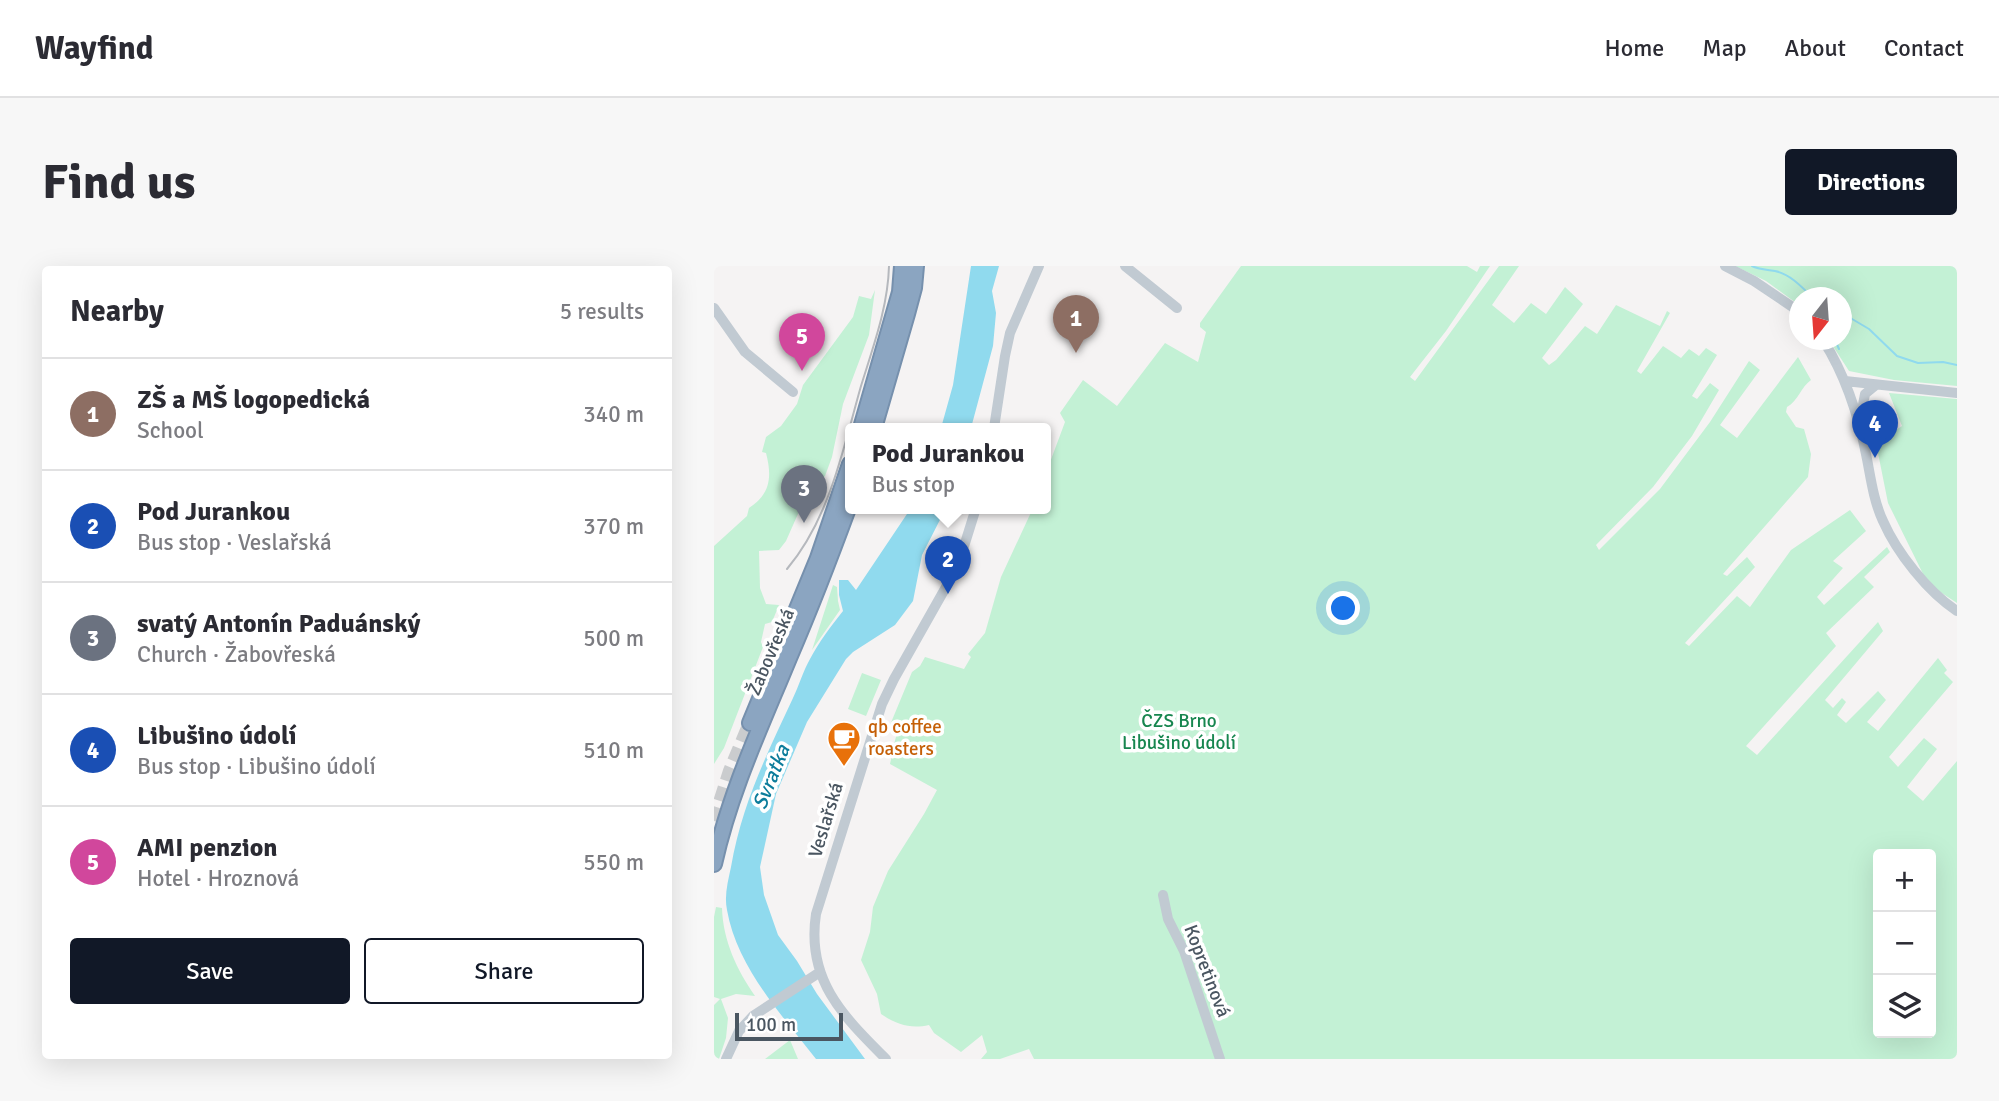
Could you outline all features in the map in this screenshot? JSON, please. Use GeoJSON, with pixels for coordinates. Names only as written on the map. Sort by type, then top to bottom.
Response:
{"type":"FeatureCollection","features":[{"type":"Feature","properties":{"kind":"highway"},"geometry":{"type":"LineString","coordinates":[[862,423],[900,292],[902,266]]}},
{"type":"Feature","properties":{"kind":"highway"},"geometry":{"type":"LineString","coordinates":[[875,423],[907,314],[915,269]]}},
{"type":"Feature","properties":{"kind":"highway","name":"Žabovřeská"},"geometry":{"type":"LineString","coordinates":[[750,723],[818,558],[845,479]]}},
{"type":"Feature","properties":{"kind":"highway","name":"Žabovřeská"},"geometry":{"type":"LineString","coordinates":[[714,864],[741,775],[846,514]]}},
{"type":"Feature","properties":{"kind":"street"},"geometry":{"type":"LineString","coordinates":[[995,423],[1010,333],[1039,266]]}},
{"type":"Feature","properties":{"kind":"street"},"geometry":{"type":"LineString","coordinates":[[1125,266],[1177,308]]}},
{"type":"Feature","properties":{"kind":"street"},"geometry":{"type":"LineString","coordinates":[[1724,266],[1754,281],[1789,305]]}},
{"type":"Feature","properties":{"kind":"street"},"geometry":{"type":"LineString","coordinates":[[714,308],[745,352],[793,392]]}},
{"type":"Feature","properties":{"kind":"street"},"geometry":{"type":"LineString","coordinates":[[1828,350],[1845,381],[1860,425],[1871,482],[1883,522],[1919,578],[1957,611]]}},
{"type":"Feature","properties":{"kind":"street"},"geometry":{"type":"LineString","coordinates":[[1845,381],[1957,393]]}},
{"type":"Feature","properties":{"kind":"street"},"geometry":{"type":"LineString","coordinates":[[1860,425],[1865,394],[1875,385]]}},
{"type":"Feature","properties":{"kind":"street","name":"Veslařská"},"geometry":{"type":"LineString","coordinates":[[886,1059],[841,1012],[828,991],[814,946],[816,914],[874,725],[894,679],[955,571],[974,514]]}},
{"type":"Feature","properties":{"kind":"street","name":"Kopretinová"},"geometry":{"type":"LineString","coordinates":[[1163,895],[1168,919],[1184,951],[1220,1059]]}},
{"type":"Feature","properties":{"kind":"street"},"geometry":{"type":"LineString","coordinates":[[726,1059],[744,1024],[820,972]]}},
{"type":"Feature","properties":{"kind":"green space","name":"ČZS Brno Libušino údolí"},"geometry":{"type":"Polygon","coordinates":[[[1241,266],[1467,266],[1477,272],[1480,266],[1490,266],[1446,331],[1410,377],[1415,381],[1499,266],[1519,266],[1492,305],[1514,323],[1531,303],[1546,314],[1565,287],[1583,304],[1542,358],[1549,365],[1585,326],[1597,334],[1616,305],[1660,326],[1667,311],[1670,313],[1637,371],[1641,374],[1663,346],[1681,358],[1689,349],[1699,356],[1706,348],[1717,355],[1692,396],[1697,399],[1710,383],[1719,390],[1692,436],[1653,487],[1596,545],[1599,550],[1660,489],[1710,422],[1749,361],[1760,370],[1720,425],[1737,438],[1798,357],[1811,380],[1787,407],[1786,412],[1796,427],[1804,429],[1811,454],[1808,477],[1723,574],[1727,576],[1747,557],[1755,567],[1685,643],[1689,646],[1737,596],[1750,607],[1791,550],[1850,510],[1866,531],[1833,561],[1843,568],[1817,597],[1824,605],[1887,547],[1890,552],[1864,577],[1874,587],[1826,633],[1836,646],[1746,746],[1757,755],[1878,622],[1883,631],[1825,700],[1833,708],[1842,698],[1846,702],[1837,715],[1846,723],[1878,691],[1886,700],[1867,722],[1878,731],[1938,658],[1947,670],[1944,673],[1953,682],[1889,757],[1898,767],[1924,738],[1937,749],[1907,787],[1923,801],[1957,761],[1957,1059],[1034,1059],[1029,1049],[1000,1059],[981,1059],[987,1052],[982,1035],[961,1052],[934,1033],[929,1025],[904,1025],[881,1014],[877,994],[861,960],[870,932],[873,907],[888,871],[937,790],[890,764],[900,727],[890,725],[912,672],[920,666],[925,657],[964,669],[971,657],[968,654],[985,633],[1001,577],[1030,514],[1051,514],[1051,460],[1065,422],[1060,413],[1083,380],[1117,406],[1165,343],[1198,362],[1206,332],[1200,327],[1200,323],[1241,266]]]}},
{"type":"Feature","properties":{"kind":"green space"},"geometry":{"type":"Polygon","coordinates":[[[1735,266],[1957,266],[1957,386],[1894,380],[1849,371],[1835,350],[1852,350],[1852,287],[1789,287],[1789,298],[1766,281],[1735,266]]]}},
{"type":"Feature","properties":{"kind":"green space"},"geometry":{"type":"Polygon","coordinates":[[[875,290],[869,335],[843,404],[832,457],[825,476],[809,489],[786,541],[779,550],[759,551],[760,588],[766,604],[779,605],[772,622],[765,624],[761,642],[763,647],[724,748],[714,764],[714,546],[747,516],[749,508],[766,491],[769,469],[766,453],[762,452],[766,437],[781,426],[797,404],[803,385],[853,317],[859,296],[871,299],[875,290]]]}},
{"type":"Feature","properties":{"kind":"green space"},"geometry":{"type":"Polygon","coordinates":[[[1889,393],[1957,399],[1957,603],[1928,584],[1888,503],[1876,443],[1902,426],[1889,393]]]}},
{"type":"Feature","properties":{"kind":"green space"},"geometry":{"type":"Polygon","coordinates":[[[833,585],[837,587],[840,610],[812,650],[833,585]]]}},
{"type":"Feature","properties":{"kind":"green space"},"geometry":{"type":"Polygon","coordinates":[[[862,673],[881,680],[866,716],[848,709],[862,673]]]}},
{"type":"Feature","properties":{"kind":"green space"},"geometry":{"type":"Polygon","coordinates":[[[716,907],[722,908],[732,955],[755,996],[736,994],[721,999],[728,1018],[726,1038],[719,1059],[714,1059],[714,1005],[720,999],[714,997],[716,907]]]}},
{"type":"Feature","properties":{"kind":"green space"},"geometry":{"type":"Polygon","coordinates":[[[790,1040],[798,1059],[765,1059],[790,1040]]]}},
{"type":"Feature","properties":{"kind":"water"},"geometry":{"type":"Polygon","coordinates":[[[971,266],[999,266],[992,291],[996,313],[993,346],[972,423],[942,423],[953,385],[971,266]]]}},
{"type":"Feature","properties":{"kind":"water","name":"Svratka"},"geometry":{"type":"Polygon","coordinates":[[[907,514],[943,514],[922,555],[913,601],[895,625],[846,659],[807,722],[776,794],[760,867],[764,895],[778,935],[865,1059],[816,1059],[750,970],[732,931],[726,899],[742,822],[764,760],[808,664],[821,640],[843,611],[839,580],[848,580],[856,590],[907,514]]]}},
{"type":"Feature","properties":{"kind":"waterway"},"geometry":{"type":"LineString","coordinates":[[1752,266],[1786,275],[1801,287]]}},
{"type":"Feature","properties":{"kind":"waterway"},"geometry":{"type":"LineString","coordinates":[[1852,319],[1869,329],[1897,356],[1918,363],[1943,362],[1957,365]]}},
{"type":"Feature","properties":{"kind":"tunnel"},"geometry":{"type":"LineString","coordinates":[[714,821],[730,771],[750,723]]}},
{"type":"Feature","properties":{"kind":"tram line"},"geometry":{"type":"LineString","coordinates":[[851,423],[879,327],[889,266]]}},
{"type":"Feature","properties":{"kind":"tram line"},"geometry":{"type":"LineString","coordinates":[[787,569],[802,549],[825,505],[845,444]]}},
{"type":"Feature","properties":{"kind":"place","name":"ZŠ a MŠ logopedická"},"geometry":{"type":"Point","coordinates":[1076,353]}},
{"type":"Feature","properties":{"kind":"place","name":"AMI penzion"},"geometry":{"type":"Point","coordinates":[802,371]}},
{"type":"Feature","properties":{"kind":"place","name":"Libušino údolí"},"geometry":{"type":"Point","coordinates":[1875,458]}},
{"type":"Feature","properties":{"kind":"place","name":"svatý Antonín Paduánský"},"geometry":{"type":"Point","coordinates":[804,523]}},
{"type":"Feature","properties":{"kind":"place","name":"Pod Jurankou"},"geometry":{"type":"Point","coordinates":[948,594]}},
{"type":"Feature","properties":{"kind":"place","name":"qb coffee roasters"},"geometry":{"type":"Point","coordinates":[844,768]}}]}
